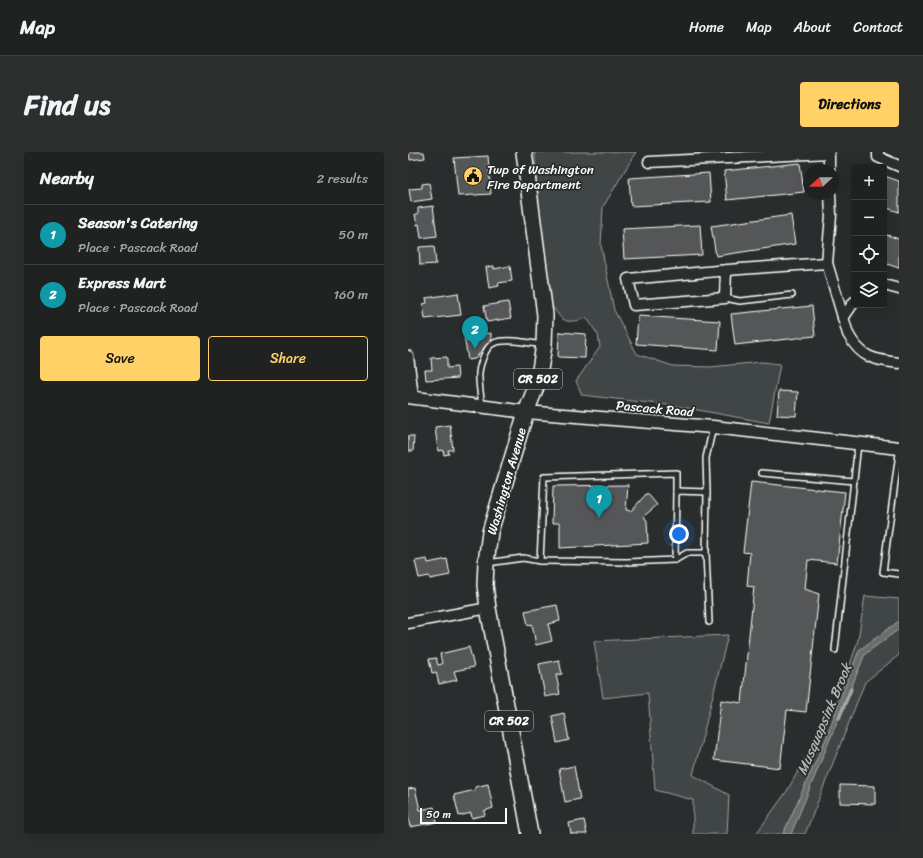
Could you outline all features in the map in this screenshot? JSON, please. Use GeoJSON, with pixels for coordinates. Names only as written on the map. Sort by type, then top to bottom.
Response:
{"type":"FeatureCollection","features":[{"type":"Feature","properties":{"kind":"main road","name":"Washington Avenue"},"geometry":{"type":"LineString","coordinates":[[524,152],[545,315],[544,345],[538,382],[526,412],[490,532],[485,585],[530,834]]}},
{"type":"Feature","properties":{"kind":"street"},"geometry":{"type":"LineString","coordinates":[[649,162],[718,155],[829,152],[829,164]]}},
{"type":"Feature","properties":{"kind":"street"},"geometry":{"type":"LineString","coordinates":[[878,152],[878,157],[899,166]]}},
{"type":"Feature","properties":{"kind":"street"},"geometry":{"type":"LineString","coordinates":[[830,200],[831,215],[827,263],[848,334],[854,344],[862,352],[872,358],[899,364]]}},
{"type":"Feature","properties":{"kind":"street"},"geometry":{"type":"LineString","coordinates":[[726,270],[725,298],[634,305],[628,279],[726,270],[827,263]]}},
{"type":"Feature","properties":{"kind":"street"},"geometry":{"type":"LineString","coordinates":[[887,286],[899,289]]}},
{"type":"Feature","properties":{"kind":"street"},"geometry":{"type":"LineString","coordinates":[[843,318],[851,306]]}},
{"type":"Feature","properties":{"kind":"street"},"geometry":{"type":"LineString","coordinates":[[408,356],[411,397]]}},
{"type":"Feature","properties":{"kind":"street","name":"Pascack Road"},"geometry":{"type":"LineString","coordinates":[[411,397],[526,412],[713,427],[899,448]]}},
{"type":"Feature","properties":{"kind":"street"},"geometry":{"type":"LineString","coordinates":[[408,623],[488,608]]}},
{"type":"Feature","properties":{"kind":"lane"},"geometry":{"type":"LineString","coordinates":[[725,298],[740,301],[792,295]]}},
{"type":"Feature","properties":{"kind":"lane"},"geometry":{"type":"LineString","coordinates":[[482,406],[479,378],[480,367],[486,351],[493,343],[504,341],[544,345]]}},
{"type":"Feature","properties":{"kind":"lane"},"geometry":{"type":"LineString","coordinates":[[709,622],[706,553],[706,458],[713,427]]}},
{"type":"Feature","properties":{"kind":"lane"},"geometry":{"type":"LineString","coordinates":[[835,650],[858,444]]}},
{"type":"Feature","properties":{"kind":"lane"},"geometry":{"type":"LineString","coordinates":[[899,453],[883,572],[899,574]]}},
{"type":"Feature","properties":{"kind":"lane"},"geometry":{"type":"LineString","coordinates":[[762,473],[854,481]]}},
{"type":"Feature","properties":{"kind":"lane"},"geometry":{"type":"LineString","coordinates":[[540,561],[544,477],[676,474],[675,560]]}},
{"type":"Feature","properties":{"kind":"lane"},"geometry":{"type":"LineString","coordinates":[[676,491],[707,492]]}},
{"type":"Feature","properties":{"kind":"lane"},"geometry":{"type":"LineString","coordinates":[[486,563],[523,558],[540,561],[626,562],[675,560],[687,553],[706,553]]}},
{"type":"Feature","properties":{"kind":"shaded area"},"geometry":{"type":"Polygon","coordinates":[[[535,152],[636,152],[603,207],[601,245],[614,310],[637,354],[673,366],[710,367],[762,362],[780,364],[769,423],[676,406],[582,395],[576,381],[600,347],[598,335],[587,318],[574,321],[565,320],[559,315],[551,304],[536,192],[535,152]]]}},
{"type":"Feature","properties":{"kind":"shaded area"},"geometry":{"type":"Polygon","coordinates":[[[865,596],[899,599],[899,655],[865,682],[805,834],[756,834],[787,791],[840,696],[858,640],[865,596]]]}},
{"type":"Feature","properties":{"kind":"shaded area"},"geometry":{"type":"Polygon","coordinates":[[[899,621],[899,629],[865,654],[791,834],[783,834],[825,741],[859,650],[899,621]]]}},
{"type":"Feature","properties":{"kind":"shaded area"},"geometry":{"type":"Polygon","coordinates":[[[728,635],[693,775],[729,795],[727,834],[693,834],[693,800],[655,790],[648,693],[603,698],[594,641],[728,635]]]}},
{"type":"Feature","properties":{"kind":"building"},"geometry":{"type":"Polygon","coordinates":[[[409,152],[424,152],[425,158],[410,160],[409,152]]]}},
{"type":"Feature","properties":{"kind":"building","name":"Twp of Washington Fire Department"},"geometry":{"type":"Polygon","coordinates":[[[488,156],[491,194],[458,196],[454,158],[488,156]]]}},
{"type":"Feature","properties":{"kind":"building"},"geometry":{"type":"Polygon","coordinates":[[[800,163],[803,192],[727,200],[724,171],[800,163]]]}},
{"type":"Feature","properties":{"kind":"building"},"geometry":{"type":"Polygon","coordinates":[[[709,173],[711,202],[631,206],[629,178],[709,173]]]}},
{"type":"Feature","properties":{"kind":"building"},"geometry":{"type":"Polygon","coordinates":[[[887,177],[899,181],[899,212],[887,208],[887,177]]]}},
{"type":"Feature","properties":{"kind":"building"},"geometry":{"type":"Polygon","coordinates":[[[429,183],[432,199],[411,202],[409,189],[422,188],[422,184],[429,183]]]}},
{"type":"Feature","properties":{"kind":"building"},"geometry":{"type":"Polygon","coordinates":[[[433,206],[437,236],[421,238],[419,224],[417,225],[415,214],[418,214],[418,208],[433,206]]]}},
{"type":"Feature","properties":{"kind":"building"},"geometry":{"type":"Polygon","coordinates":[[[791,215],[795,244],[716,256],[711,226],[791,215]]]}},
{"type":"Feature","properties":{"kind":"building"},"geometry":{"type":"Polygon","coordinates":[[[700,225],[702,255],[624,259],[622,229],[700,225]]]}},
{"type":"Feature","properties":{"kind":"building"},"geometry":{"type":"Polygon","coordinates":[[[887,235],[899,239],[899,268],[887,264],[887,235]]]}},
{"type":"Feature","properties":{"kind":"building"},"geometry":{"type":"Polygon","coordinates":[[[434,246],[436,264],[420,265],[419,247],[434,246]]]}},
{"type":"Feature","properties":{"kind":"building"},"geometry":{"type":"Polygon","coordinates":[[[494,266],[494,269],[510,266],[512,281],[498,283],[499,286],[489,288],[486,267],[494,266]]]}},
{"type":"Feature","properties":{"kind":"building"},"geometry":{"type":"Polygon","coordinates":[[[458,293],[461,315],[425,319],[423,304],[427,303],[426,298],[458,293]]]}},
{"type":"Feature","properties":{"kind":"building"},"geometry":{"type":"Polygon","coordinates":[[[508,302],[511,318],[487,322],[484,306],[508,302]]]}},
{"type":"Feature","properties":{"kind":"building"},"geometry":{"type":"Polygon","coordinates":[[[812,306],[815,336],[735,345],[731,314],[812,306]]]}},
{"type":"Feature","properties":{"kind":"building"},"geometry":{"type":"Polygon","coordinates":[[[638,316],[720,321],[718,350],[636,344],[638,316]]]}},
{"type":"Feature","properties":{"kind":"building"},"geometry":{"type":"Polygon","coordinates":[[[559,332],[586,334],[585,358],[558,357],[559,332]]]}},
{"type":"Feature","properties":{"kind":"building"},"geometry":{"type":"Polygon","coordinates":[[[491,333],[491,339],[475,359],[468,360],[464,336],[491,333]]]}},
{"type":"Feature","properties":{"kind":"building"},"geometry":{"type":"Polygon","coordinates":[[[447,357],[447,368],[457,367],[458,378],[426,380],[425,370],[432,370],[431,358],[447,357]]]}},
{"type":"Feature","properties":{"kind":"building"},"geometry":{"type":"Polygon","coordinates":[[[779,391],[798,392],[796,416],[777,415],[779,391]]]}},
{"type":"Feature","properties":{"kind":"building"},"geometry":{"type":"Polygon","coordinates":[[[450,425],[453,450],[448,450],[449,454],[444,455],[443,450],[438,451],[435,427],[450,425]]]}},
{"type":"Feature","properties":{"kind":"building"},"geometry":{"type":"Polygon","coordinates":[[[408,436],[414,436],[413,451],[408,451],[408,436]]]}},
{"type":"Feature","properties":{"kind":"building"},"geometry":{"type":"Polygon","coordinates":[[[751,482],[845,492],[837,563],[808,560],[805,589],[819,594],[806,712],[787,710],[780,768],[714,760],[721,700],[742,703],[754,587],[747,586],[750,553],[743,552],[751,482]]]}},
{"type":"Feature","properties":{"kind":"building"},"geometry":{"type":"Polygon","coordinates":[[[628,485],[626,510],[631,511],[647,493],[657,505],[644,516],[647,521],[648,543],[560,548],[560,523],[552,523],[553,486],[628,485]]]}},
{"type":"Feature","properties":{"kind":"building"},"geometry":{"type":"Polygon","coordinates":[[[427,559],[428,563],[447,559],[450,575],[430,579],[429,576],[419,578],[415,561],[427,559]]]}},
{"type":"Feature","properties":{"kind":"building"},"geometry":{"type":"Polygon","coordinates":[[[557,605],[560,621],[548,624],[552,641],[536,645],[532,624],[528,625],[525,611],[557,605]]]}},
{"type":"Feature","properties":{"kind":"building"},"geometry":{"type":"Polygon","coordinates":[[[469,647],[474,667],[454,671],[457,680],[439,684],[436,672],[432,673],[429,659],[436,658],[438,665],[442,664],[440,654],[469,647]]]}},
{"type":"Feature","properties":{"kind":"building"},"geometry":{"type":"Polygon","coordinates":[[[559,660],[562,674],[556,675],[560,694],[545,697],[539,664],[559,660]]]}},
{"type":"Feature","properties":{"kind":"building"},"geometry":{"type":"Polygon","coordinates":[[[564,713],[569,740],[557,743],[552,716],[564,713]]]}},
{"type":"Feature","properties":{"kind":"building"},"geometry":{"type":"Polygon","coordinates":[[[574,766],[580,799],[565,802],[559,769],[574,766]]]}},
{"type":"Feature","properties":{"kind":"building"},"geometry":{"type":"Polygon","coordinates":[[[488,784],[493,808],[484,811],[485,815],[472,818],[471,813],[459,816],[454,795],[475,790],[475,787],[488,784]]]}},
{"type":"Feature","properties":{"kind":"building"},"geometry":{"type":"Polygon","coordinates":[[[840,785],[875,786],[875,804],[840,803],[840,785]]]}},
{"type":"Feature","properties":{"kind":"building"},"geometry":{"type":"Polygon","coordinates":[[[415,788],[420,810],[434,807],[437,822],[410,827],[408,815],[408,789],[415,788]]]}},
{"type":"Feature","properties":{"kind":"building"},"geometry":{"type":"Polygon","coordinates":[[[584,820],[587,834],[571,834],[569,823],[584,820]]]}},
{"type":"Feature","properties":{"kind":"waterway","name":"Musquapsink Brook"},"geometry":{"type":"LineString","coordinates":[[839,718],[851,689]]}},
{"type":"Feature","properties":{"kind":"place","name":"Twp of Washington Fire Department"},"geometry":{"type":"Point","coordinates":[473,176]}},
{"type":"Feature","properties":{"kind":"place","name":"Express Mart"},"geometry":{"type":"Point","coordinates":[475,349]}},
{"type":"Feature","properties":{"kind":"place","name":"Season's Catering"},"geometry":{"type":"Point","coordinates":[599,518]}}]}
